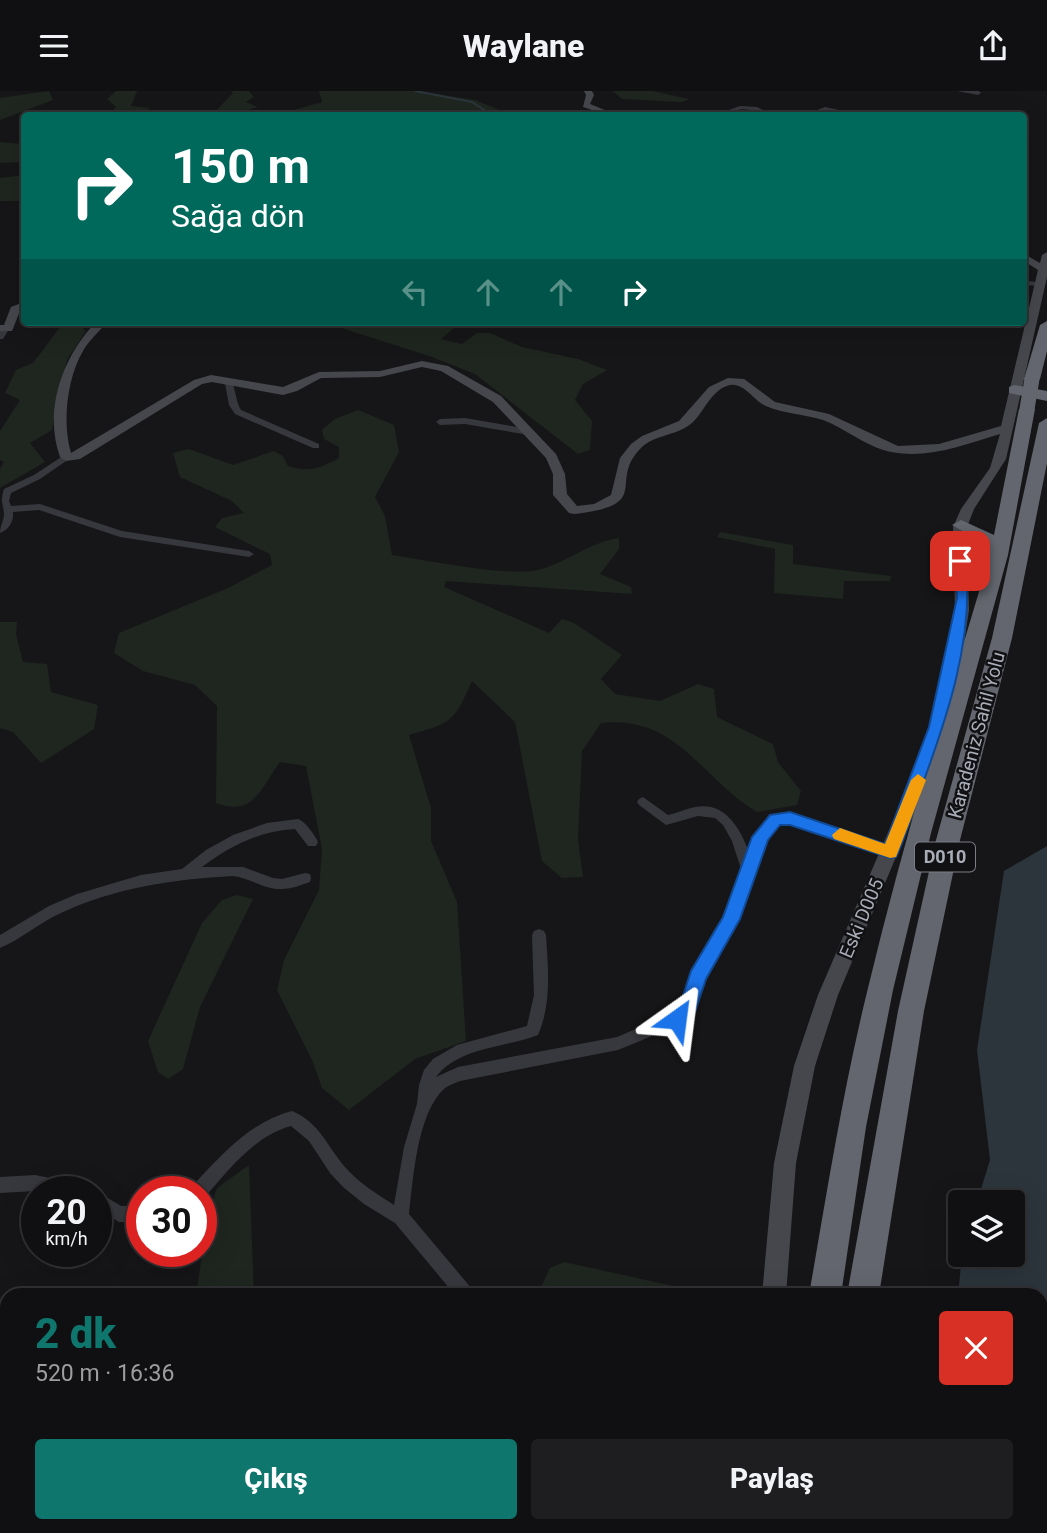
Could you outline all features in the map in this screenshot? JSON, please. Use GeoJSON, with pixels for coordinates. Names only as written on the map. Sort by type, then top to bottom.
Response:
{"type":"FeatureCollection","features":[{"type":"Feature","properties":{"kind":"highway","name":"D010"},"geometry":{"type":"LineString","coordinates":[[999,555],[1009,515],[1032,379],[1047,325]]}},
{"type":"Feature","properties":{"kind":"highway"},"geometry":{"type":"LineString","coordinates":[[1014,390],[1047,396]]}},
{"type":"Feature","properties":{"kind":"highway","name":"Karadeniz Sahil Yolu"},"geometry":{"type":"LineString","coordinates":[[864,1288],[911,1011],[948,840],[1002,638],[1047,423]]}},
{"type":"Feature","properties":{"kind":"highway"},"geometry":{"type":"LineString","coordinates":[[963,525],[993,525],[1009,515]]}},
{"type":"Feature","properties":{"kind":"highway"},"geometry":{"type":"LineString","coordinates":[[963,525],[991,541],[999,555]]}},
{"type":"Feature","properties":{"kind":"highway","name":"Karadeniz Sahil Yolu"},"geometry":{"type":"LineString","coordinates":[[826,1288],[852,1127],[880,990],[919,833],[999,555]]}},
{"type":"Feature","properties":{"kind":"street"},"geometry":{"type":"LineString","coordinates":[[588,91],[590,95],[586,104],[606,112]]}},
{"type":"Feature","properties":{"kind":"street"},"geometry":{"type":"LineString","coordinates":[[960,91],[978,93],[975,91]]}},
{"type":"Feature","properties":{"kind":"street"},"geometry":{"type":"LineString","coordinates":[[730,112],[738,108],[761,109],[766,112]]}},
{"type":"Feature","properties":{"kind":"street"},"geometry":{"type":"LineString","coordinates":[[817,112],[825,109],[836,110]]}},
{"type":"Feature","properties":{"kind":"street","name":"Eski D005"},"geometry":{"type":"LineString","coordinates":[[774,1288],[777,1224],[786,1140],[814,1035],[857,923],[890,852],[936,727],[954,655],[963,598],[958,541],[971,503],[997,469],[1047,255]]}},
{"type":"Feature","properties":{"kind":"street"},"geometry":{"type":"LineString","coordinates":[[1027,259],[1043,269]]}},
{"type":"Feature","properties":{"kind":"street"},"geometry":{"type":"LineString","coordinates":[[1027,283],[1040,284]]}},
{"type":"Feature","properties":{"kind":"street"},"geometry":{"type":"LineString","coordinates":[[2,331],[10,326],[15,309],[21,306]]}},
{"type":"Feature","properties":{"kind":"street"},"geometry":{"type":"LineString","coordinates":[[66,457],[59,433],[70,364],[81,344],[98,326]]}},
{"type":"Feature","properties":{"kind":"street"},"geometry":{"type":"LineString","coordinates":[[0,530],[10,521],[5,490],[37,477],[66,457],[76,456],[198,383],[211,378],[283,391],[293,389],[319,375],[380,373],[422,364],[433,366],[467,379],[497,399],[530,432],[552,457],[559,474],[560,495],[574,510],[596,508],[614,500],[623,491],[623,471],[634,447],[648,438],[679,428],[693,417],[709,390],[729,382],[740,381],[761,400],[777,407],[824,417],[897,450],[917,451],[1008,428]]}},
{"type":"Feature","properties":{"kind":"street"},"geometry":{"type":"LineString","coordinates":[[227,380],[233,388],[233,404],[238,412],[316,446]]}},
{"type":"Feature","properties":{"kind":"street"},"geometry":{"type":"LineString","coordinates":[[440,422],[465,421],[530,432]]}},
{"type":"Feature","properties":{"kind":"street"},"geometry":{"type":"LineString","coordinates":[[8,509],[40,507],[120,534],[249,554]]}},
{"type":"Feature","properties":{"kind":"street"},"geometry":{"type":"LineString","coordinates":[[643,802],[666,820],[698,811],[711,812],[720,818],[743,843],[748,872]]}},
{"type":"Feature","properties":{"kind":"street"},"geometry":{"type":"LineString","coordinates":[[423,1109],[438,1085],[458,1074],[618,1043],[677,1019],[689,1007],[697,977],[731,919],[761,837],[775,819],[799,821],[890,852]]}},
{"type":"Feature","properties":{"kind":"street"},"geometry":{"type":"LineString","coordinates":[[186,873],[209,853],[257,830],[298,824],[312,842]]}},
{"type":"Feature","properties":{"kind":"street"},"geometry":{"type":"LineString","coordinates":[[0,942],[33,918],[116,885],[186,873],[198,875],[234,871],[276,884],[292,884],[305,877]]}},
{"type":"Feature","properties":{"kind":"street"},"geometry":{"type":"LineString","coordinates":[[401,1217],[405,1182],[423,1109],[428,1076],[446,1055],[516,1039],[533,1030],[539,1013],[542,985],[539,935]]}},
{"type":"Feature","properties":{"kind":"street"},"geometry":{"type":"LineString","coordinates":[[212,1176],[226,1161],[276,1120],[292,1118],[313,1132],[327,1157],[343,1177],[370,1200],[401,1217],[460,1288]]}},
{"type":"Feature","properties":{"kind":"street"},"geometry":{"type":"LineString","coordinates":[[0,1185],[21,1184]]}},
{"type":"Feature","properties":{"kind":"shaded area"},"geometry":{"type":"Polygon","coordinates":[[[49,91],[53,100],[0,120],[0,98],[49,91]]]}},
{"type":"Feature","properties":{"kind":"shaded area"},"geometry":{"type":"Polygon","coordinates":[[[116,91],[137,91],[131,106],[149,108],[148,112],[110,112],[116,107],[107,99],[116,91]]]}},
{"type":"Feature","properties":{"kind":"shaded area"},"geometry":{"type":"Polygon","coordinates":[[[231,91],[249,91],[254,97],[246,102],[258,107],[242,112],[215,112],[233,93],[231,91]]]}},
{"type":"Feature","properties":{"kind":"shaded area"},"geometry":{"type":"Polygon","coordinates":[[[319,91],[419,91],[475,100],[505,112],[287,112],[322,102],[319,91]]]}},
{"type":"Feature","properties":{"kind":"shaded area"},"geometry":{"type":"Polygon","coordinates":[[[613,91],[652,91],[689,99],[682,102],[622,99],[613,91]]]}},
{"type":"Feature","properties":{"kind":"shaded area"},"geometry":{"type":"Polygon","coordinates":[[[0,142],[21,144],[21,162],[0,163],[0,142]]]}},
{"type":"Feature","properties":{"kind":"shaded area"},"geometry":{"type":"Polygon","coordinates":[[[21,175],[21,201],[0,201],[0,178],[21,175]]]}},
{"type":"Feature","properties":{"kind":"shaded area"},"geometry":{"type":"Polygon","coordinates":[[[80,326],[86,331],[67,360],[52,430],[30,443],[45,462],[0,488],[0,469],[4,462],[0,460],[0,431],[20,400],[5,393],[16,370],[33,363],[60,327],[80,326]]]}},
{"type":"Feature","properties":{"kind":"shaded area"},"geometry":{"type":"Polygon","coordinates":[[[335,326],[456,326],[441,339],[462,344],[477,333],[490,333],[522,347],[578,359],[607,370],[583,384],[575,400],[592,421],[590,450],[578,454],[475,374],[335,326]]]}},
{"type":"Feature","properties":{"kind":"shaded area"},"geometry":{"type":"Polygon","coordinates":[[[358,410],[394,425],[399,452],[375,497],[385,516],[392,555],[466,567],[524,572],[549,567],[598,544],[619,538],[619,549],[600,574],[631,587],[632,594],[446,581],[444,587],[549,633],[562,619],[574,623],[622,655],[601,679],[615,694],[660,701],[698,684],[714,689],[717,717],[773,744],[778,762],[801,791],[797,805],[757,812],[737,798],[686,752],[650,728],[627,723],[601,723],[582,751],[578,839],[583,877],[562,878],[542,861],[515,722],[472,681],[461,705],[450,719],[409,735],[431,808],[431,841],[457,902],[466,1041],[415,1059],[349,1110],[322,1088],[312,1060],[277,990],[284,960],[319,890],[322,849],[306,766],[280,762],[261,791],[248,803],[229,806],[216,803],[217,706],[195,685],[143,671],[114,653],[119,633],[228,588],[272,565],[270,554],[215,527],[222,518],[244,513],[232,501],[180,477],[173,453],[189,449],[233,465],[274,451],[283,456],[288,466],[314,468],[339,458],[339,447],[324,439],[322,430],[335,419],[358,410]]]}},
{"type":"Feature","properties":{"kind":"shaded area"},"geometry":{"type":"Polygon","coordinates":[[[720,532],[793,545],[793,564],[891,576],[890,581],[844,581],[843,599],[774,593],[775,549],[717,537],[720,532]]]}},
{"type":"Feature","properties":{"kind":"shaded area"},"geometry":{"type":"Polygon","coordinates":[[[0,622],[17,622],[16,634],[23,662],[47,664],[51,692],[98,705],[94,729],[41,763],[13,732],[0,728],[0,622]]]}},
{"type":"Feature","properties":{"kind":"shaded area"},"geometry":{"type":"Polygon","coordinates":[[[1047,846],[1047,1288],[959,1288],[961,1267],[1025,1267],[1025,1190],[981,1190],[990,1160],[977,1050],[1004,871],[1047,846]]]}},
{"type":"Feature","properties":{"kind":"shaded area"},"geometry":{"type":"Polygon","coordinates":[[[237,895],[253,899],[200,1007],[183,1069],[168,1079],[158,1072],[148,1041],[202,923],[222,900],[237,895]]]}},
{"type":"Feature","properties":{"kind":"shaded area"},"geometry":{"type":"Polygon","coordinates":[[[249,1165],[254,1288],[197,1288],[200,1267],[217,1267],[217,1188],[249,1165]]]}},
{"type":"Feature","properties":{"kind":"shaded area"},"geometry":{"type":"Polygon","coordinates":[[[564,1262],[682,1288],[542,1288],[550,1268],[564,1262]]]}},
{"type":"Feature","properties":{"kind":"waterway"},"geometry":{"type":"LineString","coordinates":[[415,91],[472,102],[491,112]]}},
{"type":"Feature","properties":{"kind":"slow traffic"},"geometry":{"type":"LineString","coordinates":[[840,835],[890,852],[918,780]]}},
{"type":"Feature","properties":{"kind":"route"},"geometry":{"type":"LineString","coordinates":[[677,1019],[689,1007],[697,977],[731,919],[761,837],[775,819],[790,818],[890,852],[936,727],[954,655],[963,598],[960,561]]}}]}
